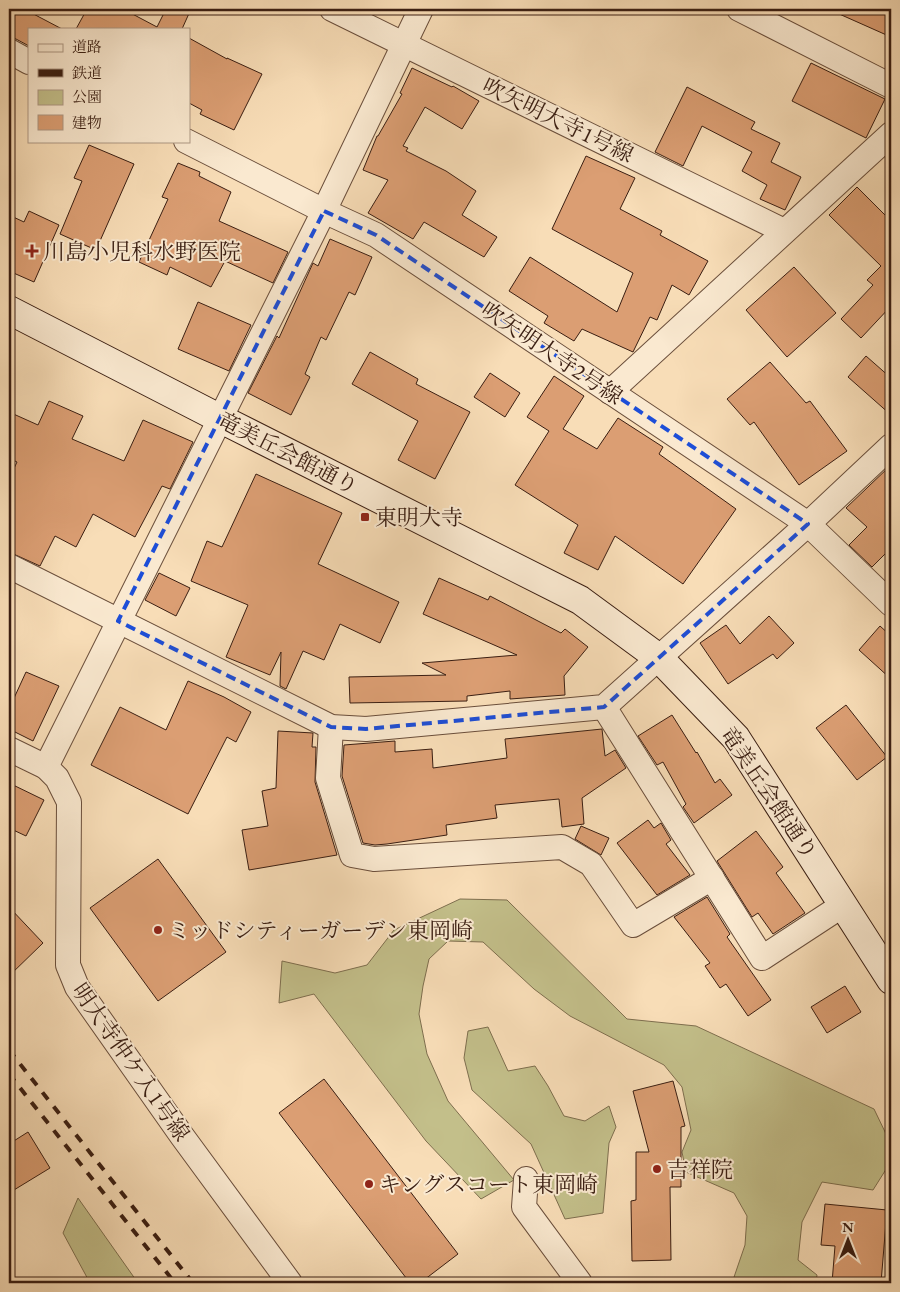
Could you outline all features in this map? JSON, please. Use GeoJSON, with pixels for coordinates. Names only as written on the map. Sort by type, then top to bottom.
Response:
{"type":"FeatureCollection","features":[{"type":"Feature","properties":{"kind":"street","name":"吹矢明大寺1号線"},"geometry":{"type":"LineString","coordinates":[[332,9],[784,231]]}},
{"type":"Feature","properties":{"kind":"street"},"geometry":{"type":"LineString","coordinates":[[46,767],[324,211],[421,9]]}},
{"type":"Feature","properties":{"kind":"street"},"geometry":{"type":"LineString","coordinates":[[739,9],[891,86]]}},
{"type":"Feature","properties":{"kind":"street"},"geometry":{"type":"LineString","coordinates":[[9,52],[28,62]]}},
{"type":"Feature","properties":{"kind":"street"},"geometry":{"type":"LineString","coordinates":[[610,392],[891,134]]}},
{"type":"Feature","properties":{"kind":"street","name":"吹矢明大寺2号線"},"geometry":{"type":"LineString","coordinates":[[188,142],[324,211],[376,235],[808,524],[891,604]]}},
{"type":"Feature","properties":{"kind":"street","name":"竜美丘会館通り"},"geometry":{"type":"LineString","coordinates":[[9,310],[580,600],[658,658],[736,738],[891,980]]}},
{"type":"Feature","properties":{"kind":"street"},"geometry":{"type":"LineString","coordinates":[[9,566],[331,727],[366,729],[604,708],[808,524],[891,446]]}},
{"type":"Feature","properties":{"kind":"street"},"geometry":{"type":"LineString","coordinates":[[604,708],[762,958],[843,905]]}},
{"type":"Feature","properties":{"kind":"street"},"geometry":{"type":"LineString","coordinates":[[331,727],[328,778],[352,855],[374,859],[562,847],[592,864],[633,925],[712,878]]}},
{"type":"Feature","properties":{"kind":"street","name":"明大寺仲ケ入1号線"},"geometry":{"type":"LineString","coordinates":[[9,749],[46,767],[57,778],[69,802],[68,964],[77,987],[290,1283]]}},
{"type":"Feature","properties":{"kind":"street"},"geometry":{"type":"LineString","coordinates":[[526,1179],[524,1207],[580,1283]]}},
{"type":"Feature","properties":{"kind":"highlighted area"},"geometry":{"type":"Polygon","coordinates":[[[324,211],[376,235],[808,524],[604,707],[366,729],[331,727],[118,621],[324,211]]]}},
{"type":"Feature","properties":{"kind":"green space"},"geometry":{"type":"Polygon","coordinates":[[[460,899],[507,900],[627,1019],[696,1026],[874,1109],[887,1136],[890,1163],[873,1190],[822,1182],[802,1222],[798,1260],[817,1275],[816,1283],[732,1283],[745,1245],[747,1216],[734,1193],[686,1172],[682,1152],[691,1130],[682,1087],[664,1065],[570,1016],[534,989],[483,942],[448,941],[429,959],[419,1014],[427,1054],[448,1101],[514,1180],[481,1199],[426,1141],[314,994],[279,1003],[282,961],[335,973],[367,965],[394,930],[460,899]]]}},
{"type":"Feature","properties":{"kind":"green space"},"geometry":{"type":"Polygon","coordinates":[[[488,1027],[508,1071],[535,1066],[564,1116],[585,1121],[609,1106],[616,1127],[609,1143],[603,1213],[565,1219],[531,1144],[472,1090],[464,1058],[468,1031],[488,1027]]]}},
{"type":"Feature","properties":{"kind":"green space"},"geometry":{"type":"Polygon","coordinates":[[[78,1198],[138,1283],[90,1283],[63,1233],[78,1198]]]}},
{"type":"Feature","properties":{"kind":"building"},"geometry":{"type":"Polygon","coordinates":[[[9,9],[24,9],[60,28],[28,28],[28,45],[9,37],[9,9]]]}},
{"type":"Feature","properties":{"kind":"building"},"geometry":{"type":"Polygon","coordinates":[[[87,9],[123,9],[157,27],[166,9],[191,9],[182,28],[77,28],[87,9]]]}},
{"type":"Feature","properties":{"kind":"building"},"geometry":{"type":"Polygon","coordinates":[[[828,9],[891,9],[891,37],[828,9]]]}},
{"type":"Feature","properties":{"kind":"building"},"geometry":{"type":"Polygon","coordinates":[[[190,39],[227,59],[262,74],[234,130],[200,114],[202,110],[190,104],[190,39]]]}},
{"type":"Feature","properties":{"kind":"building"},"geometry":{"type":"Polygon","coordinates":[[[811,63],[885,99],[866,138],[792,101],[811,63]]]}},
{"type":"Feature","properties":{"kind":"building"},"geometry":{"type":"Polygon","coordinates":[[[412,68],[453,86],[479,101],[462,129],[425,107],[403,146],[408,148],[406,151],[446,171],[476,191],[462,215],[497,237],[484,257],[424,222],[413,239],[368,213],[388,180],[363,170],[377,136],[402,94],[400,93],[412,68]]]}},
{"type":"Feature","properties":{"kind":"building"},"geometry":{"type":"Polygon","coordinates":[[[687,87],[755,122],[751,129],[780,143],[771,162],[801,177],[785,210],[760,199],[767,185],[742,171],[752,152],[702,126],[683,166],[655,152],[687,87]]]}},
{"type":"Feature","properties":{"kind":"building"},"geometry":{"type":"Polygon","coordinates":[[[89,145],[134,164],[96,250],[60,234],[82,181],[74,178],[89,145]]]}},
{"type":"Feature","properties":{"kind":"building"},"geometry":{"type":"Polygon","coordinates":[[[586,156],[635,178],[620,209],[662,231],[660,235],[708,261],[689,295],[672,285],[657,320],[650,317],[633,352],[582,329],[574,341],[544,323],[548,316],[509,291],[530,257],[617,312],[633,273],[552,229],[586,156]]]}},
{"type":"Feature","properties":{"kind":"building"},"geometry":{"type":"Polygon","coordinates":[[[178,163],[200,172],[199,176],[231,192],[219,221],[288,252],[273,283],[225,261],[211,287],[170,267],[167,275],[139,262],[168,199],[162,197],[178,163]]]}},
{"type":"Feature","properties":{"kind":"building"},"geometry":{"type":"Polygon","coordinates":[[[857,187],[891,221],[891,306],[861,338],[841,319],[873,285],[867,280],[881,266],[829,215],[857,187]]]}},
{"type":"Feature","properties":{"kind":"building"},"geometry":{"type":"Polygon","coordinates":[[[29,211],[59,225],[34,282],[9,271],[9,215],[24,222],[29,211]]]}},
{"type":"Feature","properties":{"kind":"building"},"geometry":{"type":"Polygon","coordinates":[[[330,239],[372,257],[355,295],[349,292],[326,340],[321,337],[305,374],[310,377],[291,415],[248,393],[277,336],[279,338],[313,263],[318,266],[330,239]]]}},
{"type":"Feature","properties":{"kind":"building"},"geometry":{"type":"Polygon","coordinates":[[[794,267],[836,313],[787,357],[746,310],[794,267]]]}},
{"type":"Feature","properties":{"kind":"building"},"geometry":{"type":"Polygon","coordinates":[[[198,302],[251,325],[229,371],[178,349],[198,302]]]}},
{"type":"Feature","properties":{"kind":"building"},"geometry":{"type":"Polygon","coordinates":[[[370,352],[418,379],[416,384],[470,412],[435,479],[398,460],[418,421],[352,384],[370,352]]]}},
{"type":"Feature","properties":{"kind":"building"},"geometry":{"type":"Polygon","coordinates":[[[866,356],[891,378],[891,415],[848,377],[866,356]]]}},
{"type":"Feature","properties":{"kind":"building"},"geometry":{"type":"Polygon","coordinates":[[[770,362],[806,403],[810,401],[847,451],[799,485],[754,422],[750,425],[727,399],[770,362]]]}},
{"type":"Feature","properties":{"kind":"building"},"geometry":{"type":"Polygon","coordinates":[[[490,373],[520,393],[505,417],[474,397],[490,373]]]}},
{"type":"Feature","properties":{"kind":"building"},"geometry":{"type":"Polygon","coordinates":[[[554,376],[584,396],[563,429],[597,449],[618,418],[663,447],[659,454],[736,509],[683,584],[615,536],[598,570],[564,553],[578,525],[515,485],[549,431],[527,417],[554,376]]]}},
{"type":"Feature","properties":{"kind":"building"},"geometry":{"type":"Polygon","coordinates":[[[49,401],[83,416],[72,439],[124,461],[143,420],[193,442],[170,489],[162,486],[135,537],[93,514],[76,547],[55,536],[40,566],[9,552],[9,479],[17,462],[9,458],[9,412],[38,425],[49,401]]]}},
{"type":"Feature","properties":{"kind":"building"},"geometry":{"type":"Polygon","coordinates":[[[891,465],[891,548],[872,567],[849,545],[867,527],[846,508],[891,465]]]}},
{"type":"Feature","properties":{"kind":"building"},"geometry":{"type":"Polygon","coordinates":[[[256,474],[342,513],[318,564],[399,602],[380,643],[340,624],[324,660],[303,651],[286,689],[280,686],[281,652],[270,675],[226,657],[248,605],[191,581],[207,541],[222,547],[256,474]]]}},
{"type":"Feature","properties":{"kind":"building"},"geometry":{"type":"Polygon","coordinates":[[[159,573],[190,588],[176,616],[145,600],[159,573]]]}},
{"type":"Feature","properties":{"kind":"building"},"geometry":{"type":"Polygon","coordinates":[[[439,578],[488,600],[490,596],[561,633],[565,629],[588,647],[564,676],[565,695],[510,699],[510,691],[467,696],[467,701],[350,703],[349,677],[446,675],[422,663],[517,655],[423,614],[439,578]]]}},
{"type":"Feature","properties":{"kind":"building"},"geometry":{"type":"Polygon","coordinates":[[[769,616],[794,643],[777,659],[773,654],[728,684],[700,643],[726,625],[740,644],[769,616]]]}},
{"type":"Feature","properties":{"kind":"building"},"geometry":{"type":"Polygon","coordinates":[[[880,626],[891,636],[891,679],[859,650],[880,626]]]}},
{"type":"Feature","properties":{"kind":"building"},"geometry":{"type":"Polygon","coordinates":[[[26,672],[59,686],[33,741],[9,729],[9,709],[26,672]]]}},
{"type":"Feature","properties":{"kind":"building"},"geometry":{"type":"Polygon","coordinates":[[[188,681],[224,697],[251,712],[236,742],[227,737],[188,814],[91,765],[120,707],[166,730],[188,681]]]}},
{"type":"Feature","properties":{"kind":"building"},"geometry":{"type":"Polygon","coordinates":[[[846,705],[887,757],[857,780],[816,728],[846,705]]]}},
{"type":"Feature","properties":{"kind":"building"},"geometry":{"type":"Polygon","coordinates":[[[672,715],[715,783],[720,779],[732,795],[694,823],[683,807],[686,804],[663,762],[657,765],[638,736],[672,715]]]}},
{"type":"Feature","properties":{"kind":"building"},"geometry":{"type":"Polygon","coordinates":[[[602,729],[605,756],[615,750],[626,768],[582,798],[584,824],[562,827],[559,799],[495,805],[497,818],[446,825],[447,835],[387,844],[363,843],[342,776],[344,745],[395,741],[395,752],[432,749],[433,768],[507,758],[505,739],[602,729]]]}},
{"type":"Feature","properties":{"kind":"building"},"geometry":{"type":"Polygon","coordinates":[[[278,731],[313,733],[312,747],[316,747],[315,782],[337,855],[249,870],[242,830],[268,826],[262,791],[276,788],[278,731]]]}},
{"type":"Feature","properties":{"kind":"building"},"geometry":{"type":"Polygon","coordinates":[[[9,783],[44,800],[26,836],[9,828],[9,783]]]}},
{"type":"Feature","properties":{"kind":"building"},"geometry":{"type":"Polygon","coordinates":[[[648,820],[654,828],[661,823],[671,840],[666,844],[690,875],[657,895],[617,843],[648,820]]]}},
{"type":"Feature","properties":{"kind":"building"},"geometry":{"type":"Polygon","coordinates":[[[581,826],[609,838],[601,855],[575,839],[581,826]]]}},
{"type":"Feature","properties":{"kind":"building"},"geometry":{"type":"Polygon","coordinates":[[[756,831],[783,867],[776,873],[805,913],[773,934],[758,913],[752,917],[717,861],[756,831]]]}},
{"type":"Feature","properties":{"kind":"building","name":"ミッドシティーガーデン東岡崎"},"geometry":{"type":"Polygon","coordinates":[[[158,859],[226,952],[158,1001],[90,908],[158,859]]]}},
{"type":"Feature","properties":{"kind":"building"},"geometry":{"type":"Polygon","coordinates":[[[707,897],[730,934],[727,937],[771,1000],[748,1016],[726,984],[720,988],[705,966],[710,963],[674,917],[707,897]]]}},
{"type":"Feature","properties":{"kind":"building"},"geometry":{"type":"Polygon","coordinates":[[[9,907],[43,943],[9,976],[9,907]]]}},
{"type":"Feature","properties":{"kind":"building"},"geometry":{"type":"Polygon","coordinates":[[[845,986],[861,1012],[827,1033],[811,1007],[845,986]]]}},
{"type":"Feature","properties":{"kind":"building","name":"キングスコート東岡崎"},"geometry":{"type":"Polygon","coordinates":[[[324,1079],[458,1254],[420,1283],[410,1283],[279,1113],[324,1079]]]}},
{"type":"Feature","properties":{"kind":"building"},"geometry":{"type":"Polygon","coordinates":[[[673,1081],[685,1126],[681,1127],[681,1187],[670,1187],[671,1260],[632,1261],[631,1201],[636,1200],[636,1152],[649,1152],[633,1091],[673,1081]]]}},
{"type":"Feature","properties":{"kind":"building"},"geometry":{"type":"Polygon","coordinates":[[[28,1132],[50,1168],[9,1193],[9,1144],[28,1132]]]}},
{"type":"Feature","properties":{"kind":"building"},"geometry":{"type":"Polygon","coordinates":[[[825,1204],[887,1210],[881,1283],[832,1283],[835,1246],[821,1245],[825,1204]]]}},
{"type":"Feature","properties":{"kind":"railway"},"geometry":{"type":"LineString","coordinates":[[9,1050],[193,1283]]}},
{"type":"Feature","properties":{"kind":"railway"},"geometry":{"type":"LineString","coordinates":[[9,1074],[175,1283]]}},
{"type":"Feature","properties":{"kind":"place","name":"川島小児科水野医院"},"geometry":{"type":"Point","coordinates":[32,251]}},
{"type":"Feature","properties":{"kind":"place","name":"東明大寺"},"geometry":{"type":"Point","coordinates":[365,517]}},
{"type":"Feature","properties":{"kind":"place","name":"ミッドシティーガーデン東岡崎"},"geometry":{"type":"Point","coordinates":[158,930]}},
{"type":"Feature","properties":{"kind":"place","name":"吉祥院"},"geometry":{"type":"Point","coordinates":[657,1169]}},
{"type":"Feature","properties":{"kind":"place","name":"キングスコート東岡崎"},"geometry":{"type":"Point","coordinates":[369,1184]}}]}
